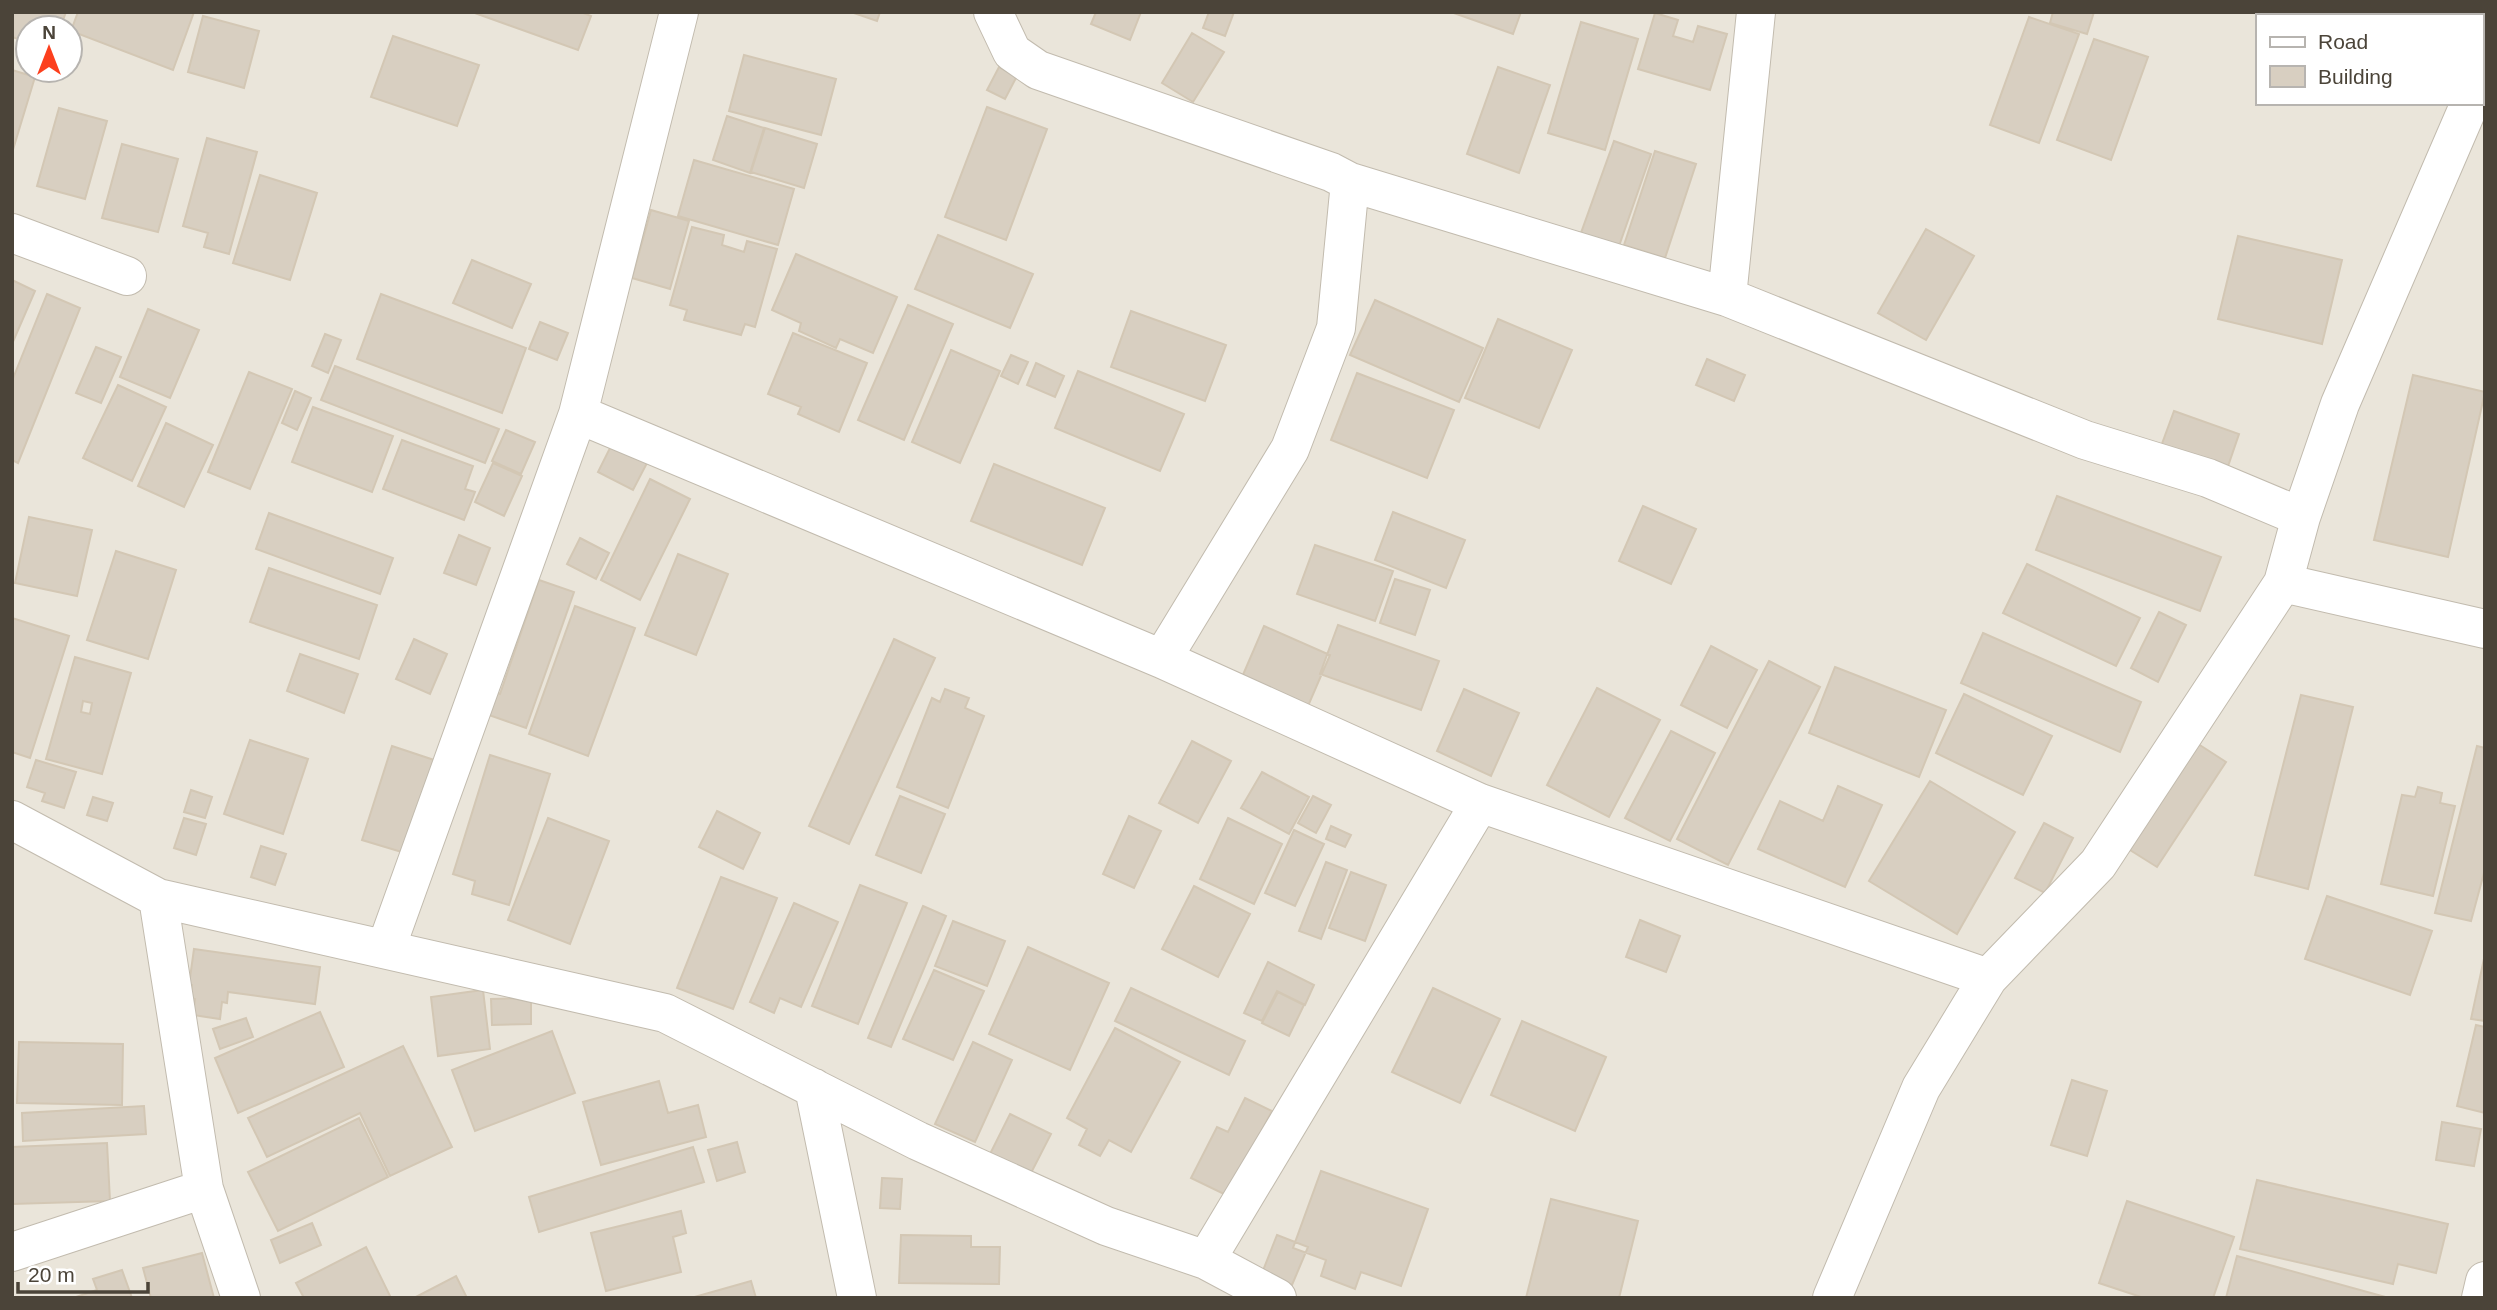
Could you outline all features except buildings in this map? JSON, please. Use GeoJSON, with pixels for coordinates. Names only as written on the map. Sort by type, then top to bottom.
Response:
{"type":"FeatureCollection","features":[{"type":"Feature","properties":{"kind":"street"},"geometry":{"type":"LineString","coordinates":[[386,948],[578,414],[679,12]]}},
{"type":"Feature","properties":{"kind":"street"},"geometry":{"type":"LineString","coordinates":[[993,12],[1012,52],[1038,70],[1331,172],[1350,182],[1727,297],[1759,312],[1900,363],[2085,440],[2208,478],[2301,517]]}},
{"type":"Feature","properties":{"kind":"street"},"geometry":{"type":"LineString","coordinates":[[1727,297],[1756,12]]}},
{"type":"Feature","properties":{"kind":"street"},"geometry":{"type":"LineString","coordinates":[[1832,1298],[1921,1088],[1988,978],[2098,864],[2283,583],[2301,517],[2340,404],[2469,105]]}},
{"type":"Feature","properties":{"kind":"street"},"geometry":{"type":"LineString","coordinates":[[1161,659],[1290,449],[1336,328],[1350,182]]}},
{"type":"Feature","properties":{"kind":"street"},"geometry":{"type":"LineString","coordinates":[[12,233],[127,276]]}},
{"type":"Feature","properties":{"kind":"street"},"geometry":{"type":"LineString","coordinates":[[578,414],[1161,659],[1480,803],[1988,978]]}},
{"type":"Feature","properties":{"kind":"street"},"geometry":{"type":"LineString","coordinates":[[2283,583],[2485,628]]}},
{"type":"Feature","properties":{"kind":"street"},"geometry":{"type":"LineString","coordinates":[[1206,1260],[1480,803]]}},
{"type":"Feature","properties":{"kind":"street"},"geometry":{"type":"LineString","coordinates":[[12,820],[159,898],[665,1013],[918,1141],[1106,1226],[1206,1260],[1277,1298]]}},
{"type":"Feature","properties":{"kind":"street"},"geometry":{"type":"LineString","coordinates":[[159,898],[204,1189],[241,1298]]}},
{"type":"Feature","properties":{"kind":"street"},"geometry":{"type":"LineString","coordinates":[[814,1088],[857,1298]]}},
{"type":"Feature","properties":{"kind":"street"},"geometry":{"type":"LineString","coordinates":[[12,1252],[204,1189]]}},
{"type":"Feature","properties":{"kind":"street"},"geometry":{"type":"LineString","coordinates":[[2482,1298],[2485,1281]]}},
{"type":"Feature","properties":{"kind":"shaded area"},"geometry":{"type":"Polygon","coordinates":[[[12,12],[2485,12],[2485,1298],[12,1298],[12,12]]]}}]}
